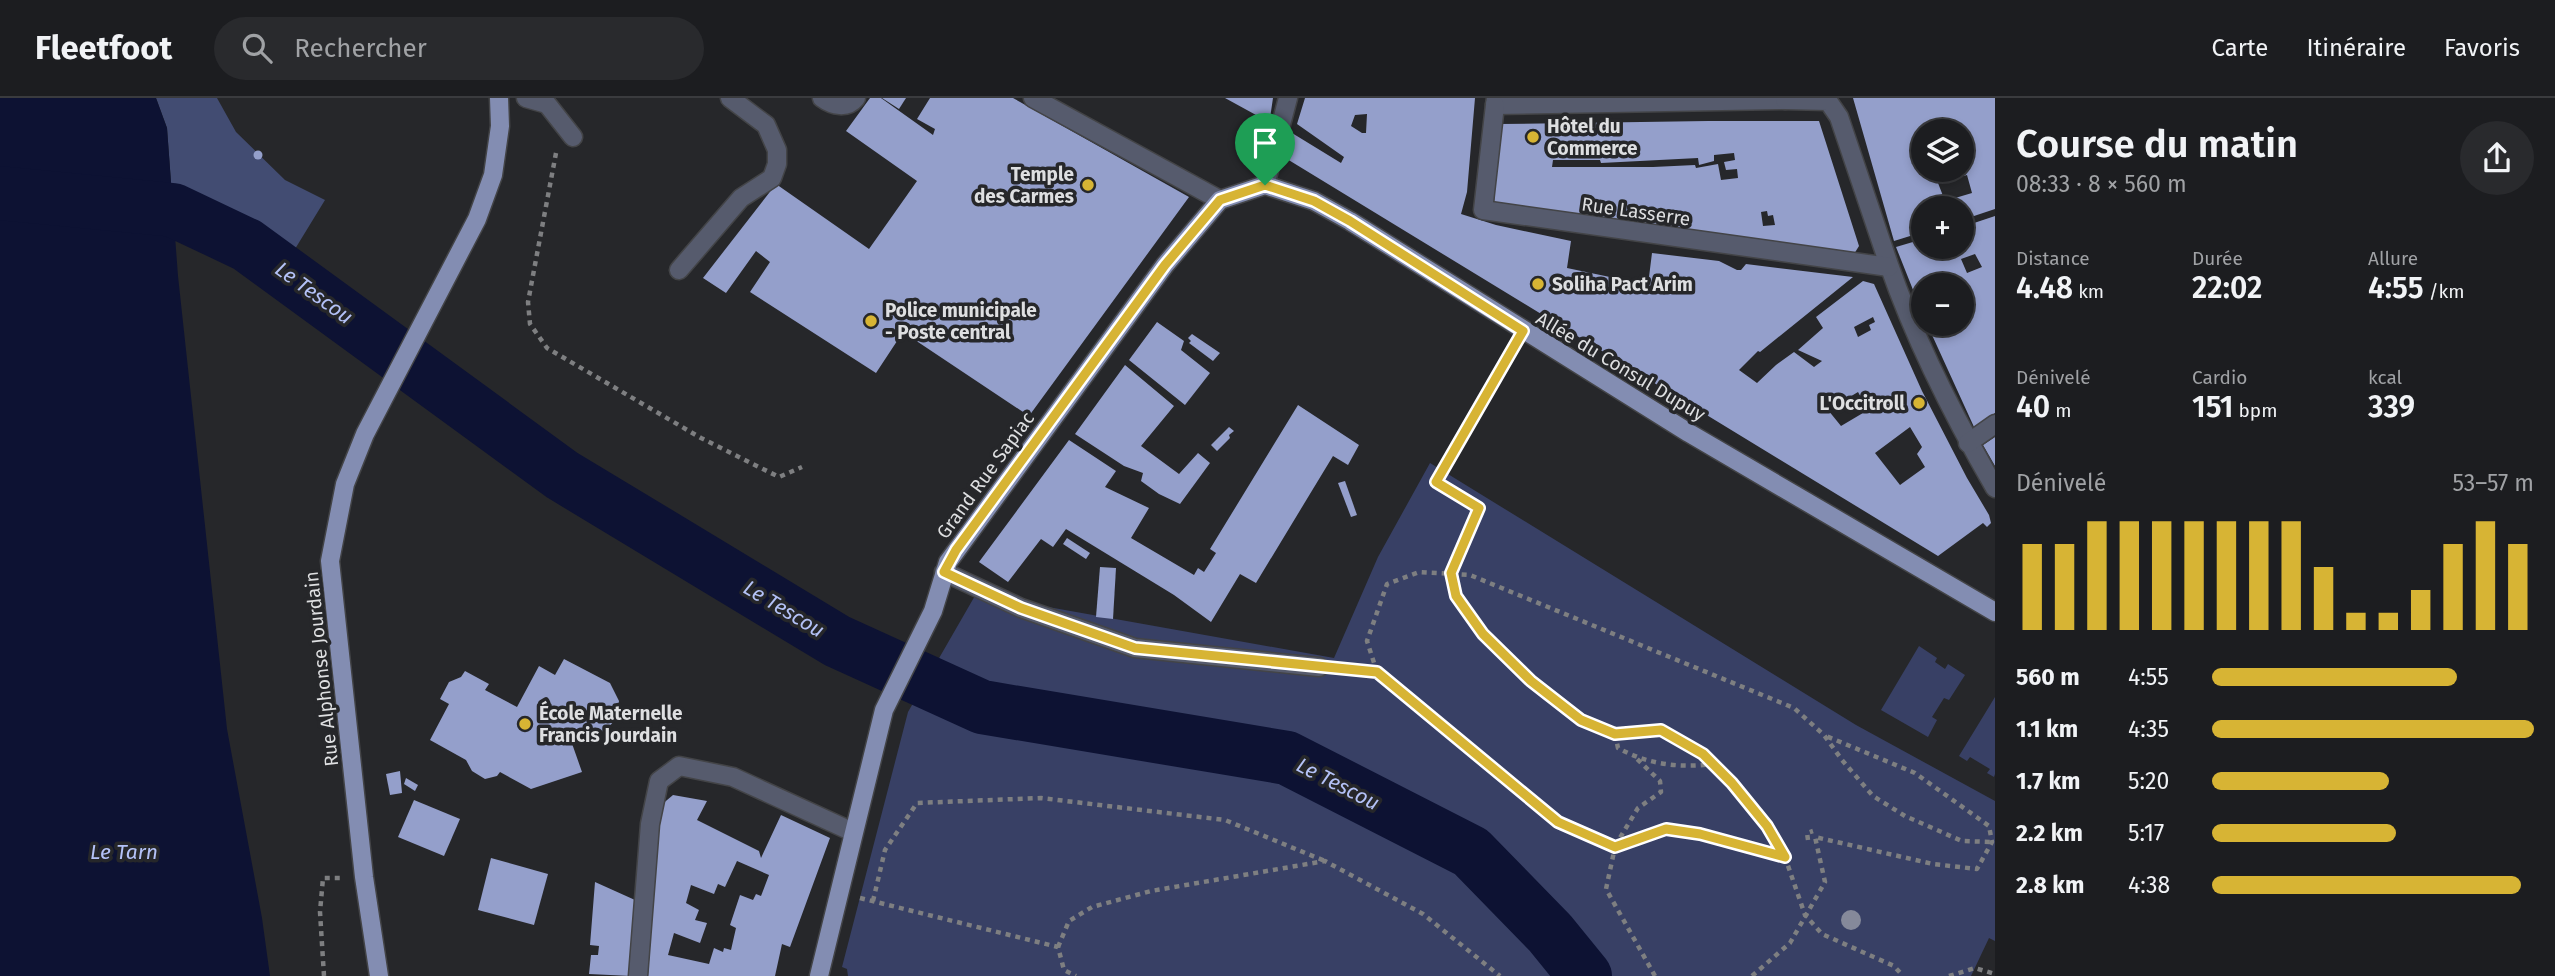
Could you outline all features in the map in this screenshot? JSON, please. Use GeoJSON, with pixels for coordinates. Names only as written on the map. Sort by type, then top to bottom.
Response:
{"type":"FeatureCollection","features":[{"type":"Feature","properties":{"kind":"main road","name":"Rue Alphonse Jourdain"},"geometry":{"type":"LineString","coordinates":[[379,976],[364,877],[330,561],[345,484],[365,433],[477,219],[493,174],[502,99]]}},
{"type":"Feature","properties":{"kind":"main road"},"geometry":{"type":"LineString","coordinates":[[1220,200],[1265,185]]}},
{"type":"Feature","properties":{"kind":"main road","name":"Allée du Consul Dupuy"},"geometry":{"type":"LineString","coordinates":[[1265,185],[1314,201],[1350,221],[1689,433],[1995,612]]}},
{"type":"Feature","properties":{"kind":"main road","name":"Grand Rue Sapiac"},"geometry":{"type":"LineString","coordinates":[[819,976],[884,710],[933,611],[944,572],[956,550],[1157,276],[1220,200]]}},
{"type":"Feature","properties":{"kind":"street"},"geometry":{"type":"LineString","coordinates":[[526,98],[547,104],[573,136],[557,98]]}},
{"type":"Feature","properties":{"kind":"street"},"geometry":{"type":"LineString","coordinates":[[679,270],[741,198],[772,178],[777,164],[777,150],[766,125],[730,98]]}},
{"type":"Feature","properties":{"kind":"street"},"geometry":{"type":"LineString","coordinates":[[822,98],[842,106],[852,103],[856,98]]}},
{"type":"Feature","properties":{"kind":"street"},"geometry":{"type":"LineString","coordinates":[[1033,98],[1220,200]]}},
{"type":"Feature","properties":{"kind":"street"},"geometry":{"type":"LineString","coordinates":[[1265,185],[1288,98]]}},
{"type":"Feature","properties":{"kind":"street"},"geometry":{"type":"LineString","coordinates":[[1496,101],[1829,100],[1839,117],[1889,267],[1930,366],[1995,488]]}},
{"type":"Feature","properties":{"kind":"street","name":"Rue Lasserre"},"geometry":{"type":"LineString","coordinates":[[1496,101],[1483,210],[1889,267]]}},
{"type":"Feature","properties":{"kind":"street"},"geometry":{"type":"LineString","coordinates":[[1969,443],[1995,424]]}},
{"type":"Feature","properties":{"kind":"street"},"geometry":{"type":"LineString","coordinates":[[944,572],[1021,608],[1135,648],[1319,667]]}},
{"type":"Feature","properties":{"kind":"street"},"geometry":{"type":"LineString","coordinates":[[638,976],[650,824],[659,781],[680,766],[733,778],[853,832]]}},
{"type":"Feature","properties":{"kind":"path"},"geometry":{"type":"LineString","coordinates":[[557,146],[528,302],[530,324],[547,348],[701,438],[779,477],[803,467]]}},
{"type":"Feature","properties":{"kind":"path"},"geometry":{"type":"LineString","coordinates":[[1523,331],[1436,482],[1479,508],[1451,573],[1456,596],[1483,634],[1531,681],[1581,720],[1615,734],[1661,730],[1703,754],[1767,826],[1785,857],[1805,915],[1822,934],[1894,966],[1903,976]]}},
{"type":"Feature","properties":{"kind":"path"},"geometry":{"type":"LineString","coordinates":[[1785,857],[1700,834],[1666,829],[1615,847],[1558,822],[1377,672],[1367,641],[1387,584],[1419,572],[1470,575],[1794,708],[1824,735],[1873,796],[1905,816],[1962,841],[1992,842]]}},
{"type":"Feature","properties":{"kind":"path"},"geometry":{"type":"LineString","coordinates":[[1319,667],[1377,672]]}},
{"type":"Feature","properties":{"kind":"path"},"geometry":{"type":"LineString","coordinates":[[1615,734],[1618,748],[1636,758],[1660,781],[1661,792],[1638,808],[1615,847],[1606,889],[1655,976]]}},
{"type":"Feature","properties":{"kind":"path"},"geometry":{"type":"LineString","coordinates":[[1813,831],[1807,834],[1808,841],[1815,837],[1933,864],[1977,869],[1992,842],[1989,826],[1915,773],[1824,735]]}},
{"type":"Feature","properties":{"kind":"path"},"geometry":{"type":"LineString","coordinates":[[1636,758],[1683,768],[1714,764]]}},
{"type":"Feature","properties":{"kind":"path"},"geometry":{"type":"LineString","coordinates":[[873,901],[885,850],[917,803],[1041,798],[1225,820],[1325,861],[1423,914],[1500,976]]}},
{"type":"Feature","properties":{"kind":"path"},"geometry":{"type":"LineString","coordinates":[[1752,976],[1790,943],[1825,882],[1815,837]]}},
{"type":"Feature","properties":{"kind":"path"},"geometry":{"type":"LineString","coordinates":[[1076,976],[1064,970],[1058,947],[1069,921],[1092,907],[1151,891],[1325,861]]}},
{"type":"Feature","properties":{"kind":"path"},"geometry":{"type":"LineString","coordinates":[[324,976],[320,912],[323,878],[364,877]]}},
{"type":"Feature","properties":{"kind":"path"},"geometry":{"type":"LineString","coordinates":[[838,894],[1058,947]]}},
{"type":"Feature","properties":{"kind":"path"},"geometry":{"type":"LineString","coordinates":[[1949,976],[1975,968],[1995,974]]}},
{"type":"Feature","properties":{"kind":"shaded area"},"geometry":{"type":"Polygon","coordinates":[[[156,98],[217,98],[236,132],[285,180],[325,200],[295,249],[247,245],[173,210],[167,128],[156,98]]]}},
{"type":"Feature","properties":{"kind":"shaded area"},"geometry":{"type":"Polygon","coordinates":[[[1430,463],[1856,725],[1995,801],[1995,941],[1989,938],[1971,976],[848,976],[847,969],[842,967],[908,712],[976,594],[1334,658],[1378,557],[1430,463]]]}},
{"type":"Feature","properties":{"kind":"shaded area"},"geometry":{"type":"Polygon","coordinates":[[[1919,646],[1937,658],[1935,662],[1945,669],[1948,664],[1965,675],[1949,700],[1944,698],[1932,717],[1937,720],[1928,737],[1881,710],[1919,646]]]}},
{"type":"Feature","properties":{"kind":"shaded area"},"geometry":{"type":"Polygon","coordinates":[[[1995,697],[1994,777],[1987,773],[1990,769],[1970,757],[1967,761],[1959,756],[1995,697]]]}},
{"type":"Feature","properties":{"kind":"water","name":"Le Tarn"},"geometry":{"type":"Polygon","coordinates":[[[0,98],[156,98],[167,128],[178,276],[227,729],[270,976],[0,976],[0,98]]]}},
{"type":"Feature","properties":{"kind":"building"},"geometry":{"type":"Polygon","coordinates":[[[870,98],[881,98],[933,135],[935,129],[917,119],[930,98],[1013,98],[1189,197],[1029,416],[903,332],[876,373],[750,292],[770,262],[756,251],[726,293],[703,278],[776,184],[869,249],[917,181],[846,131],[870,98]]]}},
{"type":"Feature","properties":{"kind":"building"},"geometry":{"type":"Polygon","coordinates":[[[882,98],[906,98],[899,109],[882,98]]]}},
{"type":"Feature","properties":{"kind":"building"},"geometry":{"type":"Polygon","coordinates":[[[1225,98],[1273,98],[1269,125],[1255,119],[1256,115],[1225,98]]]}},
{"type":"Feature","properties":{"kind":"building"},"geometry":{"type":"Polygon","coordinates":[[[1305,98],[1475,98],[1467,192],[1461,214],[1496,225],[1571,241],[1567,268],[1648,285],[1652,253],[1719,261],[1737,270],[1741,270],[1746,264],[1853,277],[1758,351],[1739,370],[1757,383],[1794,352],[1814,367],[1822,361],[1798,350],[1823,328],[1816,317],[1863,281],[1874,284],[1922,391],[1991,523],[1987,527],[1983,523],[1938,556],[1287,159],[1292,133],[1341,163],[1344,157],[1297,124],[1305,98]],[[1367,114],[1355,115],[1351,126],[1366,133],[1367,114]],[[1873,317],[1854,327],[1858,337],[1871,330],[1869,325],[1875,322],[1873,317]],[[1858,392],[1828,410],[1841,426],[1868,410],[1858,392]],[[1910,427],[1875,453],[1900,485],[1925,467],[1917,454],[1922,447],[1910,427]]]}},
{"type":"Feature","properties":{"kind":"building"},"geometry":{"type":"Polygon","coordinates":[[[1853,98],[1995,98],[1995,209],[1974,216],[1974,196],[1962,196],[1972,193],[1969,182],[1974,182],[1974,119],[1911,119],[1911,182],[1942,182],[1938,183],[1943,196],[1911,196],[1911,236],[1894,241],[1853,98]]]}},
{"type":"Feature","properties":{"kind":"building"},"geometry":{"type":"Polygon","coordinates":[[[1819,121],[1859,246],[1854,254],[1494,204],[1500,124],[1819,121]],[[1734,153],[1714,155],[1714,161],[1699,165],[1698,158],[1601,163],[1600,160],[1553,160],[1552,167],[1695,165],[1696,168],[1718,164],[1721,180],[1738,178],[1737,169],[1726,170],[1724,162],[1735,160],[1734,153]],[[1767,211],[1761,212],[1763,226],[1775,225],[1773,215],[1768,216],[1767,211]]]}},
{"type":"Feature","properties":{"kind":"building"},"geometry":{"type":"Polygon","coordinates":[[[258,151],[262,155],[258,159],[254,155],[258,151]]]}},
{"type":"Feature","properties":{"kind":"building"},"geometry":{"type":"Polygon","coordinates":[[[1995,216],[1995,413],[1974,427],[1932,336],[1974,336],[1974,273],[1967,273],[1982,267],[1974,254],[1974,223],[1995,216]]]}},
{"type":"Feature","properties":{"kind":"building"},"geometry":{"type":"Polygon","coordinates":[[[1911,243],[1911,259],[1961,259],[1967,273],[1911,273],[1911,285],[1896,247],[1911,243]]]}},
{"type":"Feature","properties":{"kind":"building"},"geometry":{"type":"Polygon","coordinates":[[[1157,322],[1184,341],[1181,350],[1210,373],[1185,405],[1129,360],[1157,322]]]}},
{"type":"Feature","properties":{"kind":"building"},"geometry":{"type":"Polygon","coordinates":[[[1192,334],[1220,353],[1213,361],[1189,343],[1191,341],[1188,338],[1192,334]]]}},
{"type":"Feature","properties":{"kind":"building"},"geometry":{"type":"Polygon","coordinates":[[[1125,365],[1174,406],[1141,446],[1179,474],[1198,453],[1210,463],[1180,504],[1141,481],[1143,473],[1124,466],[1075,434],[1125,365]]]}},
{"type":"Feature","properties":{"kind":"building"},"geometry":{"type":"Polygon","coordinates":[[[1298,405],[1359,445],[1348,465],[1333,456],[1256,583],[1240,574],[1211,622],[1174,595],[1066,529],[1053,547],[1041,539],[1008,582],[979,562],[1069,440],[1116,471],[1105,487],[1149,508],[1131,538],[1194,575],[1198,568],[1204,572],[1216,553],[1210,549],[1298,405]]]}},
{"type":"Feature","properties":{"kind":"building"},"geometry":{"type":"Polygon","coordinates":[[[1229,427],[1234,431],[1217,451],[1211,445],[1229,427]]]}},
{"type":"Feature","properties":{"kind":"building"},"geometry":{"type":"Polygon","coordinates":[[[1995,437],[1995,466],[1983,445],[1995,437]]]}},
{"type":"Feature","properties":{"kind":"building"},"geometry":{"type":"Polygon","coordinates":[[[1345,481],[1357,515],[1351,517],[1338,483],[1345,481]]]}},
{"type":"Feature","properties":{"kind":"building"},"geometry":{"type":"Polygon","coordinates":[[[1067,538],[1090,553],[1086,559],[1063,544],[1067,538]]]}},
{"type":"Feature","properties":{"kind":"building"},"geometry":{"type":"Polygon","coordinates":[[[1100,567],[1116,568],[1113,619],[1096,617],[1100,567]]]}},
{"type":"Feature","properties":{"kind":"building","name":"École Maternelle Francis Jourdain"},"geometry":{"type":"Polygon","coordinates":[[[564,659],[610,683],[619,701],[616,719],[605,731],[587,735],[574,728],[569,735],[582,772],[531,789],[500,772],[497,776],[485,779],[472,771],[466,760],[430,740],[449,704],[440,699],[449,682],[461,677],[465,671],[489,684],[485,690],[517,707],[539,666],[555,675],[564,659]]]}},
{"type":"Feature","properties":{"kind":"building"},"geometry":{"type":"Polygon","coordinates":[[[400,771],[402,793],[390,795],[386,774],[400,771]]]}},
{"type":"Feature","properties":{"kind":"building"},"geometry":{"type":"Polygon","coordinates":[[[406,778],[418,785],[415,791],[404,784],[406,778]]]}},
{"type":"Feature","properties":{"kind":"building"},"geometry":{"type":"Polygon","coordinates":[[[673,795],[707,801],[697,820],[759,851],[761,858],[781,815],[830,838],[790,947],[782,944],[775,976],[648,976],[660,806],[673,795]],[[737,861],[725,887],[718,884],[714,894],[691,885],[686,903],[699,910],[695,920],[707,923],[700,943],[674,933],[668,955],[709,964],[714,948],[723,952],[724,948],[731,950],[736,928],[730,925],[740,895],[753,900],[756,894],[761,896],[769,875],[737,861]]]}},
{"type":"Feature","properties":{"kind":"building"},"geometry":{"type":"Polygon","coordinates":[[[414,800],[460,819],[444,856],[398,837],[414,800]]]}},
{"type":"Feature","properties":{"kind":"building"},"geometry":{"type":"Polygon","coordinates":[[[491,858],[548,874],[534,925],[478,910],[491,858]]]}},
{"type":"Feature","properties":{"kind":"building"},"geometry":{"type":"Polygon","coordinates":[[[595,882],[635,900],[631,976],[589,974],[591,955],[598,955],[599,946],[590,945],[595,882]]]}},
{"type":"Feature","properties":{"kind":"waterway","name":"Le Tescou"},"geometry":{"type":"LineString","coordinates":[[0,193],[173,210],[247,245],[562,475],[837,641],[982,707],[1287,758],[1471,852],[1550,933],[1585,976]]}},
{"type":"Feature","properties":{"kind":"place","name":"Hôtel du Commerce"},"geometry":{"type":"Point","coordinates":[1533,137]}},
{"type":"Feature","properties":{"kind":"place","name":"Temple des Carmes"},"geometry":{"type":"Point","coordinates":[1088,185]}},
{"type":"Feature","properties":{"kind":"place","name":"Soliha Pact Arim"},"geometry":{"type":"Point","coordinates":[1538,284]}},
{"type":"Feature","properties":{"kind":"place","name":"Police municipale - Poste central"},"geometry":{"type":"Point","coordinates":[871,321]}},
{"type":"Feature","properties":{"kind":"place","name":"L'Occitroll"},"geometry":{"type":"Point","coordinates":[1919,403]}},
{"type":"Feature","properties":{"kind":"place","name":"École Maternelle Francis Jourdain"},"geometry":{"type":"Point","coordinates":[525,724]}},
{"type":"Feature","properties":{"kind":"route"},"geometry":{"type":"LineString","coordinates":[[1265,185],[1314,201],[1350,221],[1523,331],[1436,482],[1479,508],[1451,573],[1456,596],[1483,634],[1531,681],[1581,720],[1615,734],[1661,730],[1703,754],[1732,783],[1767,826],[1785,857],[1700,834],[1666,829],[1615,847],[1558,822],[1377,672],[1135,648],[1021,608],[944,572],[956,550],[1165,265],[1200,222],[1220,200],[1265,185]]}}]}
